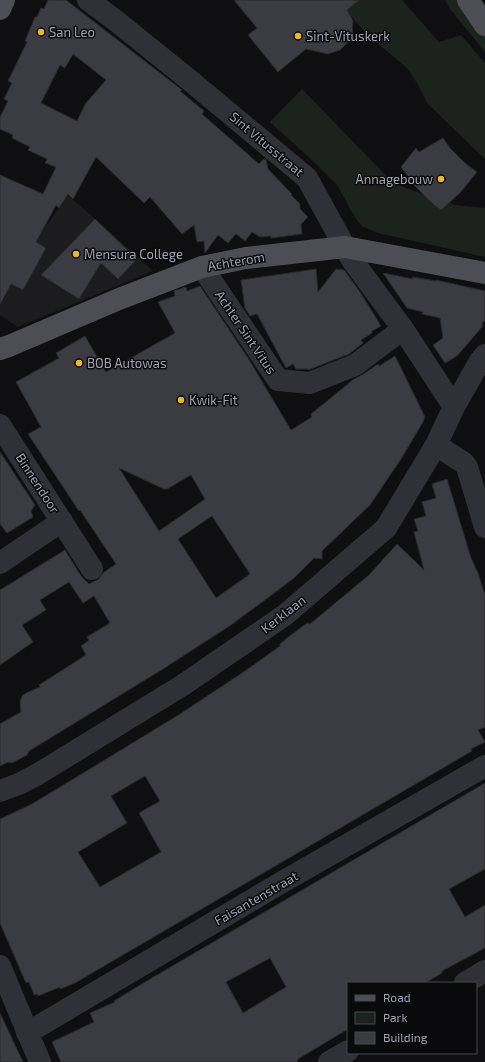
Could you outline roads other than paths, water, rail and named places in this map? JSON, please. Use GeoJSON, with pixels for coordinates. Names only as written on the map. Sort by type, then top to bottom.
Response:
{"type":"FeatureCollection","features":[{"type":"Feature","properties":{"kind":"main road"},"geometry":{"type":"LineString","coordinates":[[0,9],[4,0]]}},
{"type":"Feature","properties":{"kind":"main road"},"geometry":{"type":"LineString","coordinates":[[468,0],[485,25]]}},
{"type":"Feature","properties":{"kind":"main road","name":"Achterom"},"geometry":{"type":"LineString","coordinates":[[0,349],[118,299],[202,267],[246,258],[344,247],[485,273]]}},
{"type":"Feature","properties":{"kind":"street","name":"Sint Vitusstraat"},"geometry":{"type":"LineString","coordinates":[[88,0],[188,78],[307,178],[352,260],[403,329],[454,407]]}},
{"type":"Feature","properties":{"kind":"street","name":"Achter Sint Vitus"},"geometry":{"type":"LineString","coordinates":[[202,267],[278,380],[310,383],[355,365],[403,329]]}},
{"type":"Feature","properties":{"kind":"street","name":"Kerklaan"},"geometry":{"type":"LineString","coordinates":[[0,791],[19,784],[38,774],[183,685],[285,615],[386,528],[436,445],[454,407],[480,361],[485,355]]}},
{"type":"Feature","properties":{"kind":"street","name":"Binnendoor"},"geometry":{"type":"LineString","coordinates":[[0,425],[92,569]]}},
{"type":"Feature","properties":{"kind":"street"},"geometry":{"type":"LineString","coordinates":[[436,445],[464,463],[467,467],[485,527]]}},
{"type":"Feature","properties":{"kind":"street","name":"Binnendoor"},"geometry":{"type":"LineString","coordinates":[[0,563],[62,522]]}},
{"type":"Feature","properties":{"kind":"street","name":"Faisantenstraat"},"geometry":{"type":"LineString","coordinates":[[27,1033],[278,885],[485,766]]}},
{"type":"Feature","properties":{"kind":"street"},"geometry":{"type":"LineString","coordinates":[[0,966],[40,1062]]}},
{"type":"Feature","properties":{"kind":"street"},"geometry":{"type":"LineString","coordinates":[[467,982],[485,971]]}},
{"type":"Feature","properties":{"kind":"street"},"geometry":{"type":"LineString","coordinates":[[329,1062],[347,1052]]}},
{"type":"Feature","properties":{"kind":"place","name":"San Leo"},"geometry":{"type":"Point","coordinates":[41,32]}},
{"type":"Feature","properties":{"kind":"place","name":"Sint-Vituskerk"},"geometry":{"type":"Point","coordinates":[298,36]}},
{"type":"Feature","properties":{"kind":"place","name":"Annagebouw"},"geometry":{"type":"Point","coordinates":[441,179]}},
{"type":"Feature","properties":{"kind":"place","name":"Mensura College"},"geometry":{"type":"Point","coordinates":[76,254]}},
{"type":"Feature","properties":{"kind":"place","name":"BOB Autowas"},"geometry":{"type":"Point","coordinates":[79,363]}},
{"type":"Feature","properties":{"kind":"place","name":"Kwik-Fit"},"geometry":{"type":"Point","coordinates":[181,400]}}]}
